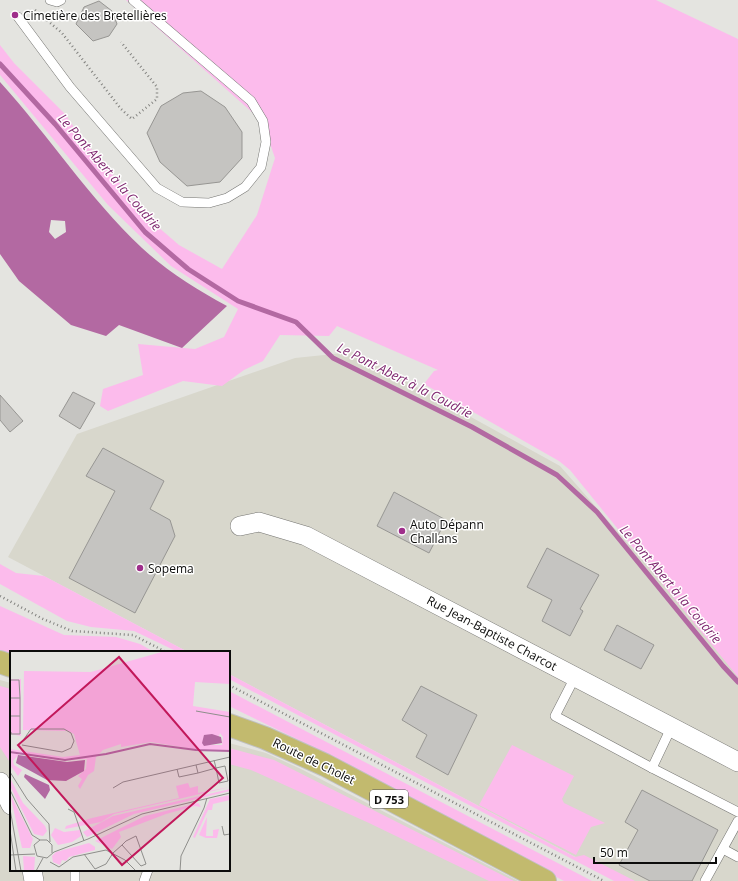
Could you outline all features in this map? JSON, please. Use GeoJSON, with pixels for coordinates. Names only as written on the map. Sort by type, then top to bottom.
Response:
{"type":"FeatureCollection","features":[{"type":"Feature","properties":{"kind":"main road"},"geometry":{"type":"LineString","coordinates":[[0,662],[10,666]]}},
{"type":"Feature","properties":{"kind":"main road","name":"Route de Cholet"},"geometry":{"type":"LineString","coordinates":[[230,725],[265,738],[325,765],[545,881]]}},
{"type":"Feature","properties":{"kind":"street","name":"Rue Jean-Baptiste Charcot"},"geometry":{"type":"LineString","coordinates":[[240,526],[259,522],[306,536],[738,762]]}},
{"type":"Feature","properties":{"kind":"street"},"geometry":{"type":"LineString","coordinates":[[32,871],[34,881]]}},
{"type":"Feature","properties":{"kind":"lane"},"geometry":{"type":"LineString","coordinates":[[50,0],[57,2],[60,0]]}},
{"type":"Feature","properties":{"kind":"lane"},"geometry":{"type":"LineString","coordinates":[[18,17],[70,87],[157,188],[182,202],[209,204],[227,198],[245,187],[262,167],[266,142],[263,121],[251,101],[133,0]]}},
{"type":"Feature","properties":{"kind":"lane"},"geometry":{"type":"LineString","coordinates":[[575,677],[555,716],[738,812]]}},
{"type":"Feature","properties":{"kind":"lane"},"geometry":{"type":"LineString","coordinates":[[652,768],[671,728]]}},
{"type":"Feature","properties":{"kind":"lane"},"geometry":{"type":"LineString","coordinates":[[706,881],[738,821]]}},
{"type":"Feature","properties":{"kind":"lane"},"geometry":{"type":"LineString","coordinates":[[723,849],[738,857]]}},
{"type":"Feature","properties":{"kind":"lane"},"geometry":{"type":"LineString","coordinates":[[144,881],[148,871]]}},
{"type":"Feature","properties":{"kind":"path"},"geometry":{"type":"LineString","coordinates":[[35,10],[62,33],[121,110],[132,119],[157,99],[157,87],[121,42]]}},
{"type":"Feature","properties":{"kind":"path"},"geometry":{"type":"LineString","coordinates":[[0,596],[43,619],[72,631],[133,635],[164,651]]}},
{"type":"Feature","properties":{"kind":"path"},"geometry":{"type":"LineString","coordinates":[[230,686],[604,881]]}},
{"type":"Feature","properties":{"kind":"shaded area"},"geometry":{"type":"Polygon","coordinates":[[[126,0],[656,0],[738,39],[738,677],[570,470],[559,461],[424,384],[434,371],[438,370],[337,326],[329,336],[280,335],[263,361],[244,370],[222,386],[183,381],[108,411],[100,406],[103,389],[143,375],[138,344],[195,349],[224,337],[238,309],[171,266],[108,205],[0,75],[0,45],[14,63],[65,114],[82,139],[104,163],[143,214],[179,245],[222,269],[257,215],[275,158],[262,121],[126,0]]]}},
{"type":"Feature","properties":{"kind":"shaded area"},"geometry":{"type":"Polygon","coordinates":[[[0,82],[104,209],[142,248],[183,280],[227,306],[182,348],[119,325],[106,336],[71,325],[19,281],[0,254],[0,82]],[[51,220],[49,232],[55,239],[66,232],[65,221],[51,220]]]}},
{"type":"Feature","properties":{"kind":"shaded area"},"geometry":{"type":"Polygon","coordinates":[[[353,352],[560,466],[738,669],[738,881],[621,881],[230,675],[230,651],[186,651],[8,557],[77,434],[295,358],[353,352]]]}},
{"type":"Feature","properties":{"kind":"shaded area"},"geometry":{"type":"Polygon","coordinates":[[[0,564],[16,573],[44,576],[186,651],[176,651],[134,631],[91,627],[67,621],[0,584],[0,564]]]}},
{"type":"Feature","properties":{"kind":"shaded area"},"geometry":{"type":"Polygon","coordinates":[[[0,606],[64,635],[116,637],[140,644],[152,651],[10,651],[10,653],[0,650],[0,606]]]}},
{"type":"Feature","properties":{"kind":"shaded area"},"geometry":{"type":"Polygon","coordinates":[[[230,675],[575,857],[584,855],[635,881],[614,881],[230,680],[230,675]]]}},
{"type":"Feature","properties":{"kind":"shaded area"},"geometry":{"type":"Polygon","coordinates":[[[0,680],[10,683],[10,871],[230,871],[230,743],[266,753],[301,769],[518,881],[0,881],[0,680]]]}},
{"type":"Feature","properties":{"kind":"shaded area"},"geometry":{"type":"Polygon","coordinates":[[[0,686],[10,689],[10,762],[0,747],[0,686]]]}},
{"type":"Feature","properties":{"kind":"shaded area"},"geometry":{"type":"Polygon","coordinates":[[[230,692],[592,881],[564,881],[305,743],[230,706],[230,692]]]}},
{"type":"Feature","properties":{"kind":"shaded area"},"geometry":{"type":"Polygon","coordinates":[[[512,745],[574,776],[562,799],[564,803],[605,823],[591,827],[576,855],[479,805],[512,745]]]}},
{"type":"Feature","properties":{"kind":"shaded area"},"geometry":{"type":"Polygon","coordinates":[[[230,748],[274,760],[514,881],[489,881],[369,823],[251,770],[230,764],[230,748]]]}},
{"type":"Feature","properties":{"kind":"building"},"geometry":{"type":"Polygon","coordinates":[[[99,1],[112,11],[117,24],[109,36],[93,41],[76,24],[84,7],[99,1]]]}},
{"type":"Feature","properties":{"kind":"building"},"geometry":{"type":"Polygon","coordinates":[[[201,91],[225,107],[242,132],[242,158],[220,182],[187,186],[160,162],[147,133],[161,106],[183,93],[201,91]]]}},
{"type":"Feature","properties":{"kind":"building"},"geometry":{"type":"Polygon","coordinates":[[[73,392],[95,403],[80,429],[59,416],[73,392]]]}},
{"type":"Feature","properties":{"kind":"building"},"geometry":{"type":"Polygon","coordinates":[[[0,395],[23,421],[10,432],[0,420],[0,395]]]}},
{"type":"Feature","properties":{"kind":"building"},"geometry":{"type":"Polygon","coordinates":[[[103,448],[164,481],[150,509],[170,520],[175,536],[135,613],[69,578],[115,491],[86,476],[103,448]]]}},
{"type":"Feature","properties":{"kind":"building"},"geometry":{"type":"Polygon","coordinates":[[[394,492],[446,520],[429,553],[377,526],[394,492]]]}},
{"type":"Feature","properties":{"kind":"building"},"geometry":{"type":"Polygon","coordinates":[[[547,548],[599,575],[580,609],[583,611],[570,636],[542,621],[552,600],[527,587],[547,548]]]}},
{"type":"Feature","properties":{"kind":"building"},"geometry":{"type":"Polygon","coordinates":[[[617,625],[654,645],[641,669],[604,650],[617,625]]]}},
{"type":"Feature","properties":{"kind":"building"},"geometry":{"type":"Polygon","coordinates":[[[421,686],[477,715],[448,775],[416,757],[427,735],[402,720],[421,686]]]}},
{"type":"Feature","properties":{"kind":"building"},"geometry":{"type":"Polygon","coordinates":[[[642,790],[718,830],[692,881],[650,881],[619,865],[638,830],[625,822],[642,790]]]}},
{"type":"Feature","properties":{"kind":"waterway","name":"Le Pont Abert à la Coudrie"},"geometry":{"type":"LineString","coordinates":[[0,64],[55,124],[145,232],[188,269],[238,301],[296,322],[333,358],[472,427],[557,475],[597,512],[723,666],[738,682]]}},
{"type":"Feature","properties":{"kind":"place","name":"Cimetière des Bretellières"},"geometry":{"type":"Point","coordinates":[15,15]}},
{"type":"Feature","properties":{"kind":"place","name":"Auto Dépann Challans"},"geometry":{"type":"Point","coordinates":[402,531]}},
{"type":"Feature","properties":{"kind":"place","name":"Sopema"},"geometry":{"type":"Point","coordinates":[140,568]}}]}
